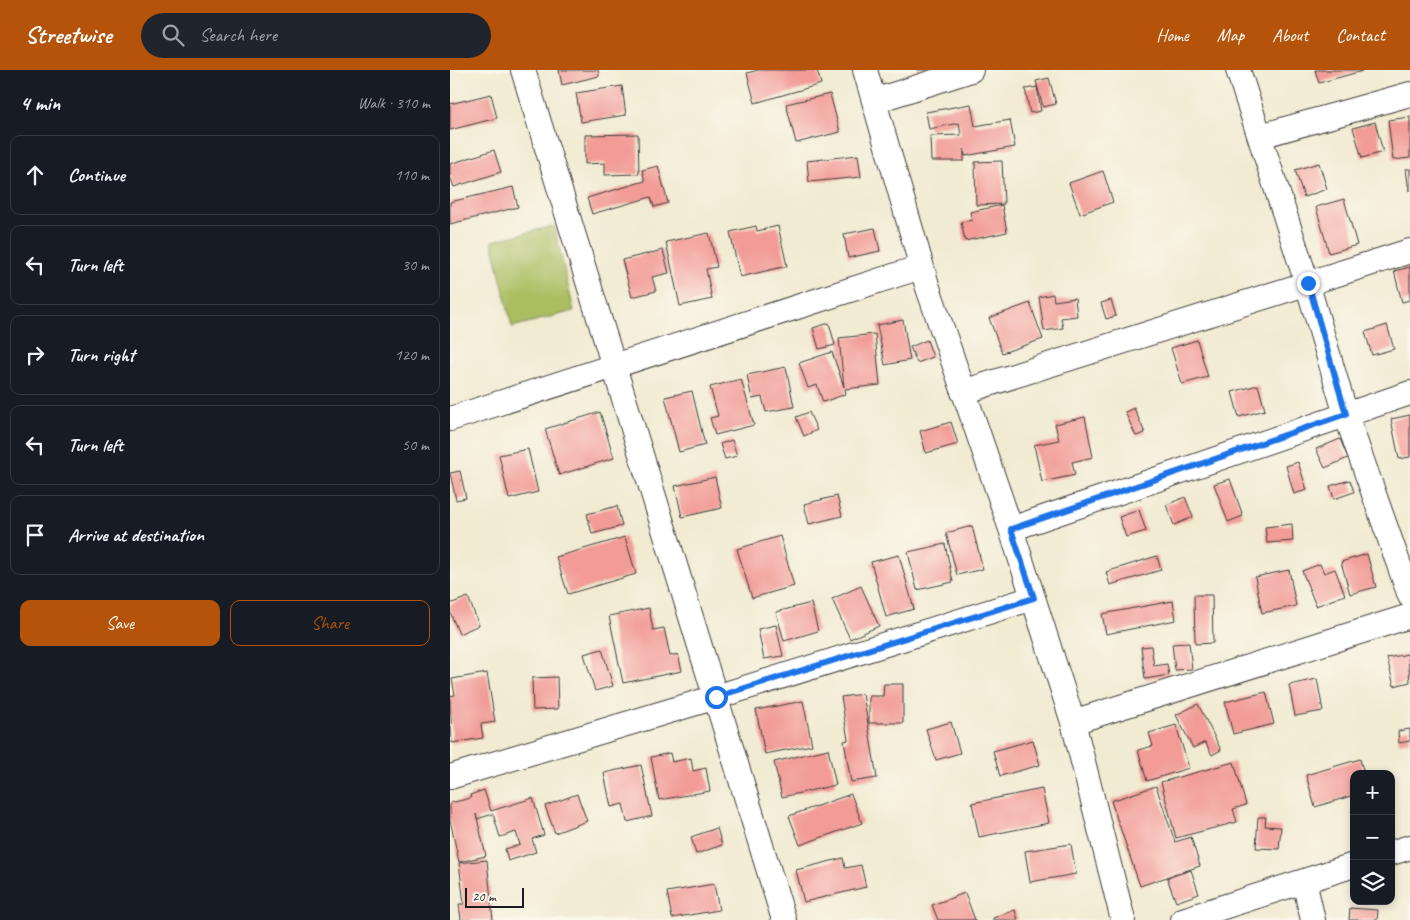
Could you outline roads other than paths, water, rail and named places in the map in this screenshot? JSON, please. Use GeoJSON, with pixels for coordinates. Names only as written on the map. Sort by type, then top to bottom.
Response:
{"type":"FeatureCollection","features":[{"type":"Feature","properties":{"kind":"street"},"geometry":{"type":"LineString","coordinates":[[523,70],[784,920]]}},
{"type":"Feature","properties":{"kind":"street"},"geometry":{"type":"LineString","coordinates":[[865,70],[921,267],[1011,529],[1073,722],[1123,920]]}},
{"type":"Feature","properties":{"kind":"street"},"geometry":{"type":"LineString","coordinates":[[874,101],[971,70]]}},
{"type":"Feature","properties":{"kind":"street"},"geometry":{"type":"LineString","coordinates":[[1238,70],[1308,283],[1346,414],[1410,596]]}},
{"type":"Feature","properties":{"kind":"street"},"geometry":{"type":"LineString","coordinates":[[1260,136],[1410,94]]}},
{"type":"Feature","properties":{"kind":"street"},"geometry":{"type":"LineString","coordinates":[[963,392],[1410,251]]}},
{"type":"Feature","properties":{"kind":"street"},"geometry":{"type":"LineString","coordinates":[[450,420],[921,267]]}},
{"type":"Feature","properties":{"kind":"street"},"geometry":{"type":"LineString","coordinates":[[1011,529],[1410,392]]}},
{"type":"Feature","properties":{"kind":"street"},"geometry":{"type":"LineString","coordinates":[[450,777],[1034,598]]}},
{"type":"Feature","properties":{"kind":"street"},"geometry":{"type":"LineString","coordinates":[[1073,722],[1410,616]]}},
{"type":"Feature","properties":{"kind":"street"},"geometry":{"type":"LineString","coordinates":[[1395,852],[1410,847]]}},
{"type":"Feature","properties":{"kind":"street"},"geometry":{"type":"LineString","coordinates":[[1183,920],[1350,866]]}},
{"type":"Feature","properties":{"kind":"street"},"geometry":{"type":"LineString","coordinates":[[1304,882],[1313,920]]}}]}
